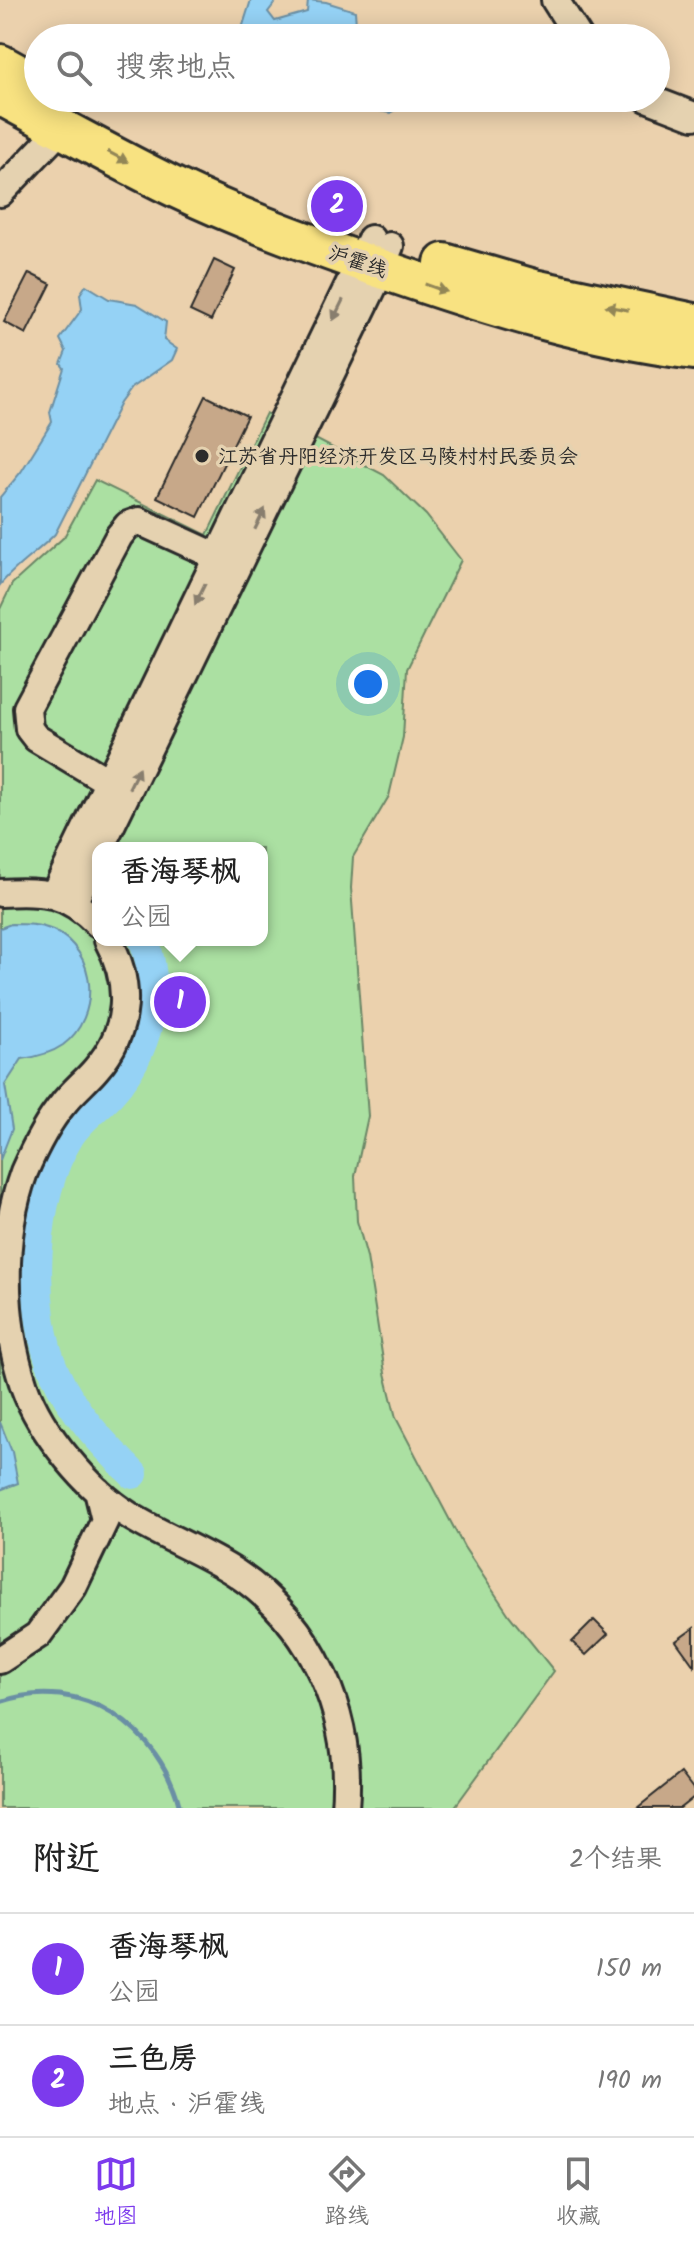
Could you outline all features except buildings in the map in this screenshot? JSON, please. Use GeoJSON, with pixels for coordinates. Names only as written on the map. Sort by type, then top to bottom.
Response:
{"type":"FeatureCollection","features":[{"type":"Feature","properties":{"kind":"highway"},"geometry":{"type":"LineString","coordinates":[[0,64],[24,77]]}},
{"type":"Feature","properties":{"kind":"highway","name":"沪霍线"},"geometry":{"type":"LineString","coordinates":[[0,95],[24,102]]}},
{"type":"Feature","properties":{"kind":"highway","name":"沪霍线"},"geometry":{"type":"LineString","coordinates":[[62,113],[326,224],[376,254],[461,297],[609,336],[694,350]]}},
{"type":"Feature","properties":{"kind":"highway","name":"沪霍线"},"geometry":{"type":"LineString","coordinates":[[376,254],[465,270],[534,289],[694,323]]}},
{"type":"Feature","properties":{"kind":"street"},"geometry":{"type":"LineString","coordinates":[[555,0],[570,24]]}},
{"type":"Feature","properties":{"kind":"street"},"geometry":{"type":"LineString","coordinates":[[670,107],[694,116]]}},
{"type":"Feature","properties":{"kind":"street"},"geometry":{"type":"LineString","coordinates":[[0,193],[62,113]]}},
{"type":"Feature","properties":{"kind":"street"},"geometry":{"type":"LineString","coordinates":[[64,899],[109,782],[218,557],[376,254]]}},
{"type":"Feature","properties":{"kind":"street"},"geometry":{"type":"LineString","coordinates":[[103,842],[376,254]]}},
{"type":"Feature","properties":{"kind":"street"},"geometry":{"type":"LineString","coordinates":[[109,782],[36,738],[29,729],[27,708],[105,560],[128,525],[139,521],[153,525],[218,557]]}},
{"type":"Feature","properties":{"kind":"street"},"geometry":{"type":"LineString","coordinates":[[64,899],[92,860]]}},
{"type":"Feature","properties":{"kind":"street"},"geometry":{"type":"LineString","coordinates":[[0,893],[37,891],[64,899],[92,920]]}},
{"type":"Feature","properties":{"kind":"street"},"geometry":{"type":"LineString","coordinates":[[110,946],[125,981],[123,1017],[109,1052],[60,1106],[46,1129],[24,1173],[9,1229],[6,1291],[10,1326],[25,1389],[56,1443],[98,1491],[129,1515],[239,1575],[260,1591],[295,1627],[312,1652],[341,1727],[346,1754],[345,1808]]}},
{"type":"Feature","properties":{"kind":"street"},"geometry":{"type":"LineString","coordinates":[[0,1660],[38,1635],[73,1587],[105,1520],[98,1491]]}},
{"type":"Feature","properties":{"kind":"green space"},"geometry":{"type":"Polygon","coordinates":[[[266,413],[384,475],[426,515],[461,560],[407,669],[403,737],[389,796],[353,857],[351,888],[368,1116],[355,1176],[357,1221],[367,1257],[385,1373],[396,1418],[464,1547],[509,1615],[554,1671],[454,1808],[0,1808],[0,609],[12,584],[64,537],[95,480],[207,535],[266,413]]]}},
{"type":"Feature","properties":{"kind":"water"},"geometry":{"type":"Polygon","coordinates":[[[251,0],[277,0],[268,12],[275,21],[307,12],[308,0],[355,11],[356,24],[243,24],[251,0]]]}},
{"type":"Feature","properties":{"kind":"water"},"geometry":{"type":"Polygon","coordinates":[[[86,285],[109,299],[137,304],[166,322],[164,340],[177,349],[172,360],[132,388],[121,403],[55,534],[0,585],[0,497],[21,472],[52,422],[50,412],[66,351],[60,339],[82,309],[80,294],[86,285]]]}},
{"type":"Feature","properties":{"kind":"water"},"geometry":{"type":"Polygon","coordinates":[[[11,924],[43,927],[68,940],[86,968],[89,985],[84,1018],[75,1033],[53,1051],[22,1059],[5,1085],[12,1129],[0,1160],[0,928],[11,924]]]}},
{"type":"Feature","properties":{"kind":"water"},"geometry":{"type":"Polygon","coordinates":[[[0,1422],[12,1452],[18,1483],[0,1490],[0,1422]]]}},
{"type":"Feature","properties":{"kind":"waterway"},"geometry":{"type":"LineString","coordinates":[[133,1474],[100,1440],[62,1387],[46,1347],[37,1286],[41,1220],[57,1161],[73,1131],[124,1077],[143,1041],[152,1001],[150,960],[146,946]]}},
{"type":"Feature","properties":{"kind":"waterway"},"geometry":{"type":"LineString","coordinates":[[0,1702],[30,1695],[60,1695],[88,1702],[113,1714],[136,1732],[155,1754],[170,1779],[180,1808]]}},
{"type":"Feature","properties":{"kind":"place","name":"三色房"},"geometry":{"type":"Point","coordinates":[337,206]}},
{"type":"Feature","properties":{"kind":"place","name":"江苏省丹阳经济开发区马陵村村民委员会"},"geometry":{"type":"Point","coordinates":[202,456]}},
{"type":"Feature","properties":{"kind":"place","name":"香海琴枫"},"geometry":{"type":"Point","coordinates":[180,1002]}}]}
